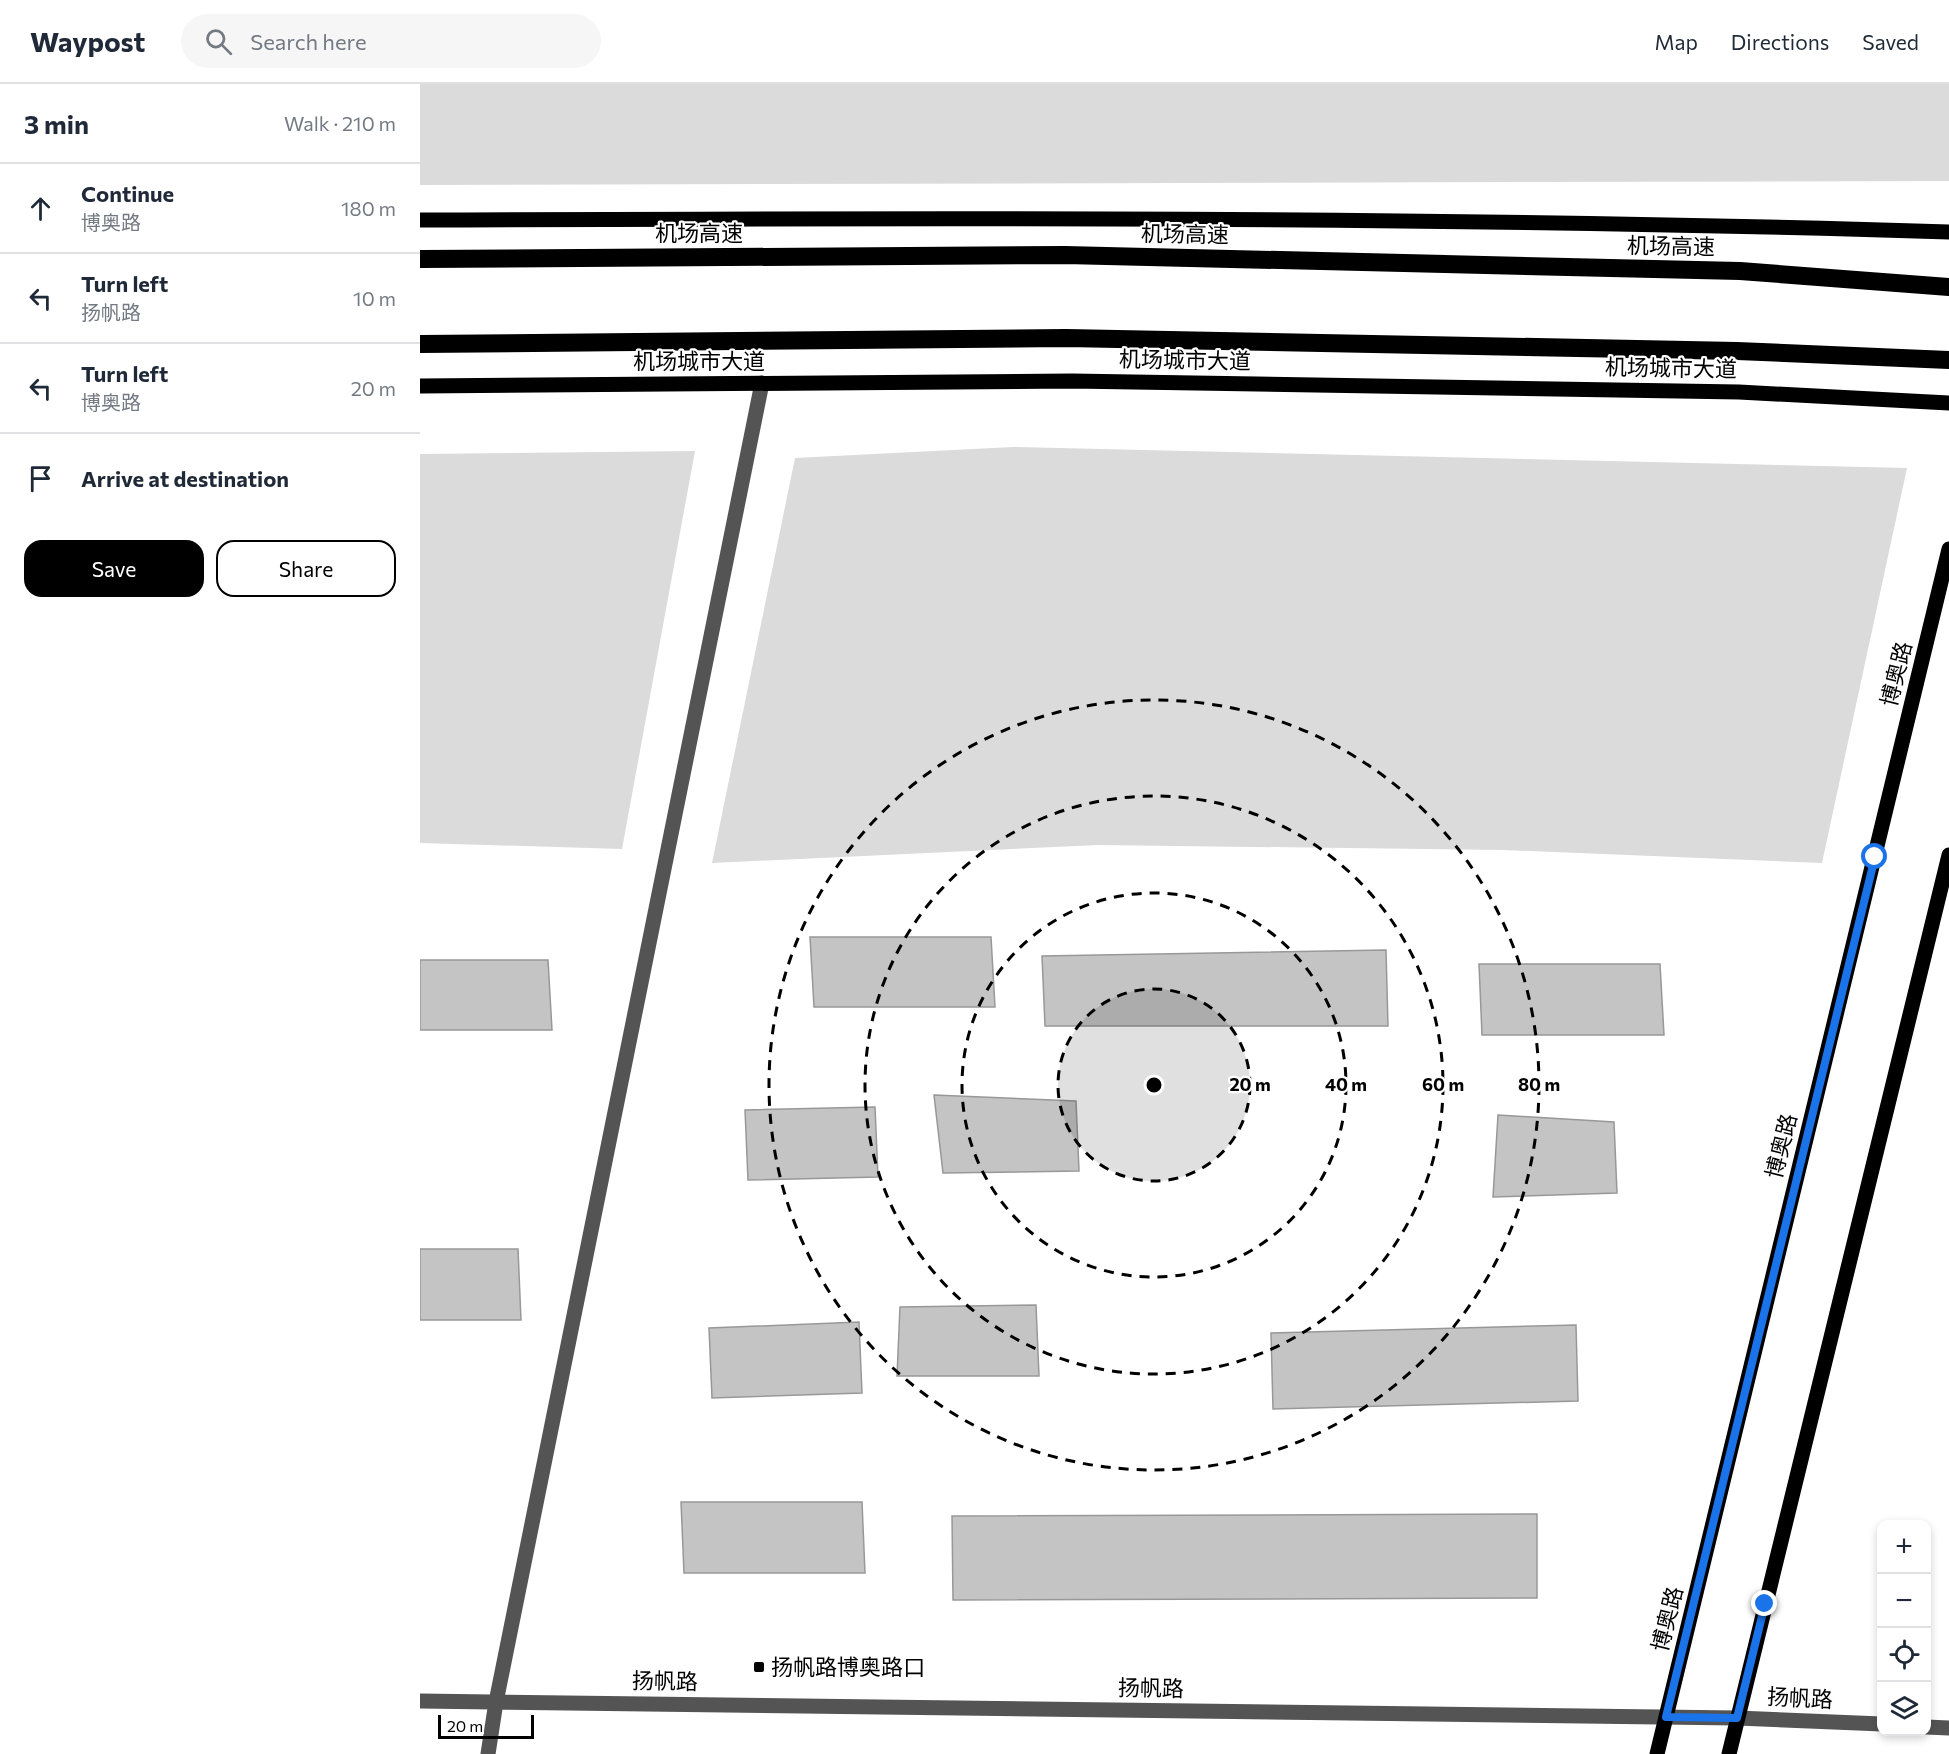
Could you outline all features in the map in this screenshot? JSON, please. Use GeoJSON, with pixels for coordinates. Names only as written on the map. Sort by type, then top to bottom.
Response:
{"type":"FeatureCollection","features":[{"type":"Feature","properties":{"kind":"highway","name":"机场高速"},"geometry":{"type":"LineString","coordinates":[[420,259],[1065,255],[1740,271],[1949,286]]}},
{"type":"Feature","properties":{"kind":"highway"},"geometry":{"type":"LineString","coordinates":[[420,344],[1065,338],[1713,350],[1949,360]]}},
{"type":"Feature","properties":{"kind":"main road"},"geometry":{"type":"LineString","coordinates":[[420,220],[1057,218],[1744,225],[1949,232]]}},
{"type":"Feature","properties":{"kind":"main road","name":"机场城市大道"},"geometry":{"type":"LineString","coordinates":[[420,386],[1072,381],[1739,392],[1949,403]]}},
{"type":"Feature","properties":{"kind":"main road","name":"博奥路"},"geometry":{"type":"LineString","coordinates":[[1657,1754],[1949,549]]}},
{"type":"Feature","properties":{"kind":"main road"},"geometry":{"type":"LineString","coordinates":[[1729,1754],[1949,855]]}},
{"type":"Feature","properties":{"kind":"street"},"geometry":{"type":"LineString","coordinates":[[488,1754],[496,1702],[762,383]]}},
{"type":"Feature","properties":{"kind":"street","name":"扬帆路"},"geometry":{"type":"LineString","coordinates":[[420,1701],[1737,1718],[1877,1725]]}},
{"type":"Feature","properties":{"kind":"street"},"geometry":{"type":"LineString","coordinates":[[1931,1727],[1949,1728]]}},
{"type":"Feature","properties":{"kind":"shaded area"},"geometry":{"type":"Polygon","coordinates":[[[420,84],[1949,84],[1949,181],[420,185],[420,84]]]}},
{"type":"Feature","properties":{"kind":"shaded area"},"geometry":{"type":"Polygon","coordinates":[[[1013,447],[1907,468],[1822,863],[1503,850],[1098,845],[712,863],[795,458],[1013,447]]]}},
{"type":"Feature","properties":{"kind":"shaded area"},"geometry":{"type":"Polygon","coordinates":[[[695,451],[622,849],[420,843],[420,454],[695,451]]]}},
{"type":"Feature","properties":{"kind":"building"},"geometry":{"type":"Polygon","coordinates":[[[810,937],[991,937],[995,1007],[814,1007],[810,937]]]}},
{"type":"Feature","properties":{"kind":"building"},"geometry":{"type":"Polygon","coordinates":[[[1386,950],[1388,1026],[1045,1026],[1042,956],[1386,950]]]}},
{"type":"Feature","properties":{"kind":"building"},"geometry":{"type":"Polygon","coordinates":[[[420,960],[548,960],[552,1030],[420,1030],[420,960]]]}},
{"type":"Feature","properties":{"kind":"building"},"geometry":{"type":"Polygon","coordinates":[[[1479,964],[1660,964],[1664,1035],[1482,1035],[1479,964]]]}},
{"type":"Feature","properties":{"kind":"building"},"geometry":{"type":"Polygon","coordinates":[[[934,1095],[1076,1101],[1079,1171],[943,1173],[934,1095]]]}},
{"type":"Feature","properties":{"kind":"building"},"geometry":{"type":"Polygon","coordinates":[[[875,1107],[878,1177],[748,1180],[745,1110],[875,1107]]]}},
{"type":"Feature","properties":{"kind":"building"},"geometry":{"type":"Polygon","coordinates":[[[1498,1115],[1614,1122],[1617,1193],[1493,1197],[1498,1115]]]}},
{"type":"Feature","properties":{"kind":"building"},"geometry":{"type":"Polygon","coordinates":[[[420,1249],[518,1249],[521,1320],[420,1320],[420,1249]]]}},
{"type":"Feature","properties":{"kind":"building"},"geometry":{"type":"Polygon","coordinates":[[[1036,1305],[1039,1376],[897,1376],[900,1307],[1036,1305]]]}},
{"type":"Feature","properties":{"kind":"building"},"geometry":{"type":"Polygon","coordinates":[[[859,1322],[862,1393],[712,1398],[709,1328],[859,1322]]]}},
{"type":"Feature","properties":{"kind":"building"},"geometry":{"type":"Polygon","coordinates":[[[1576,1325],[1578,1401],[1273,1409],[1271,1333],[1576,1325]]]}},
{"type":"Feature","properties":{"kind":"building"},"geometry":{"type":"Polygon","coordinates":[[[681,1502],[862,1502],[865,1573],[684,1573],[681,1502]]]}},
{"type":"Feature","properties":{"kind":"building"},"geometry":{"type":"Polygon","coordinates":[[[1537,1514],[1537,1598],[953,1600],[952,1516],[1537,1514]]]}},
{"type":"Feature","properties":{"kind":"place","name":"扬帆路博奥路口"},"geometry":{"type":"Point","coordinates":[759,1667]}},
{"type":"Feature","properties":{"kind":"route"},"geometry":{"type":"LineString","coordinates":[[1765,1604],[1737,1718],[1666,1717],[1875,857]]}}]}
